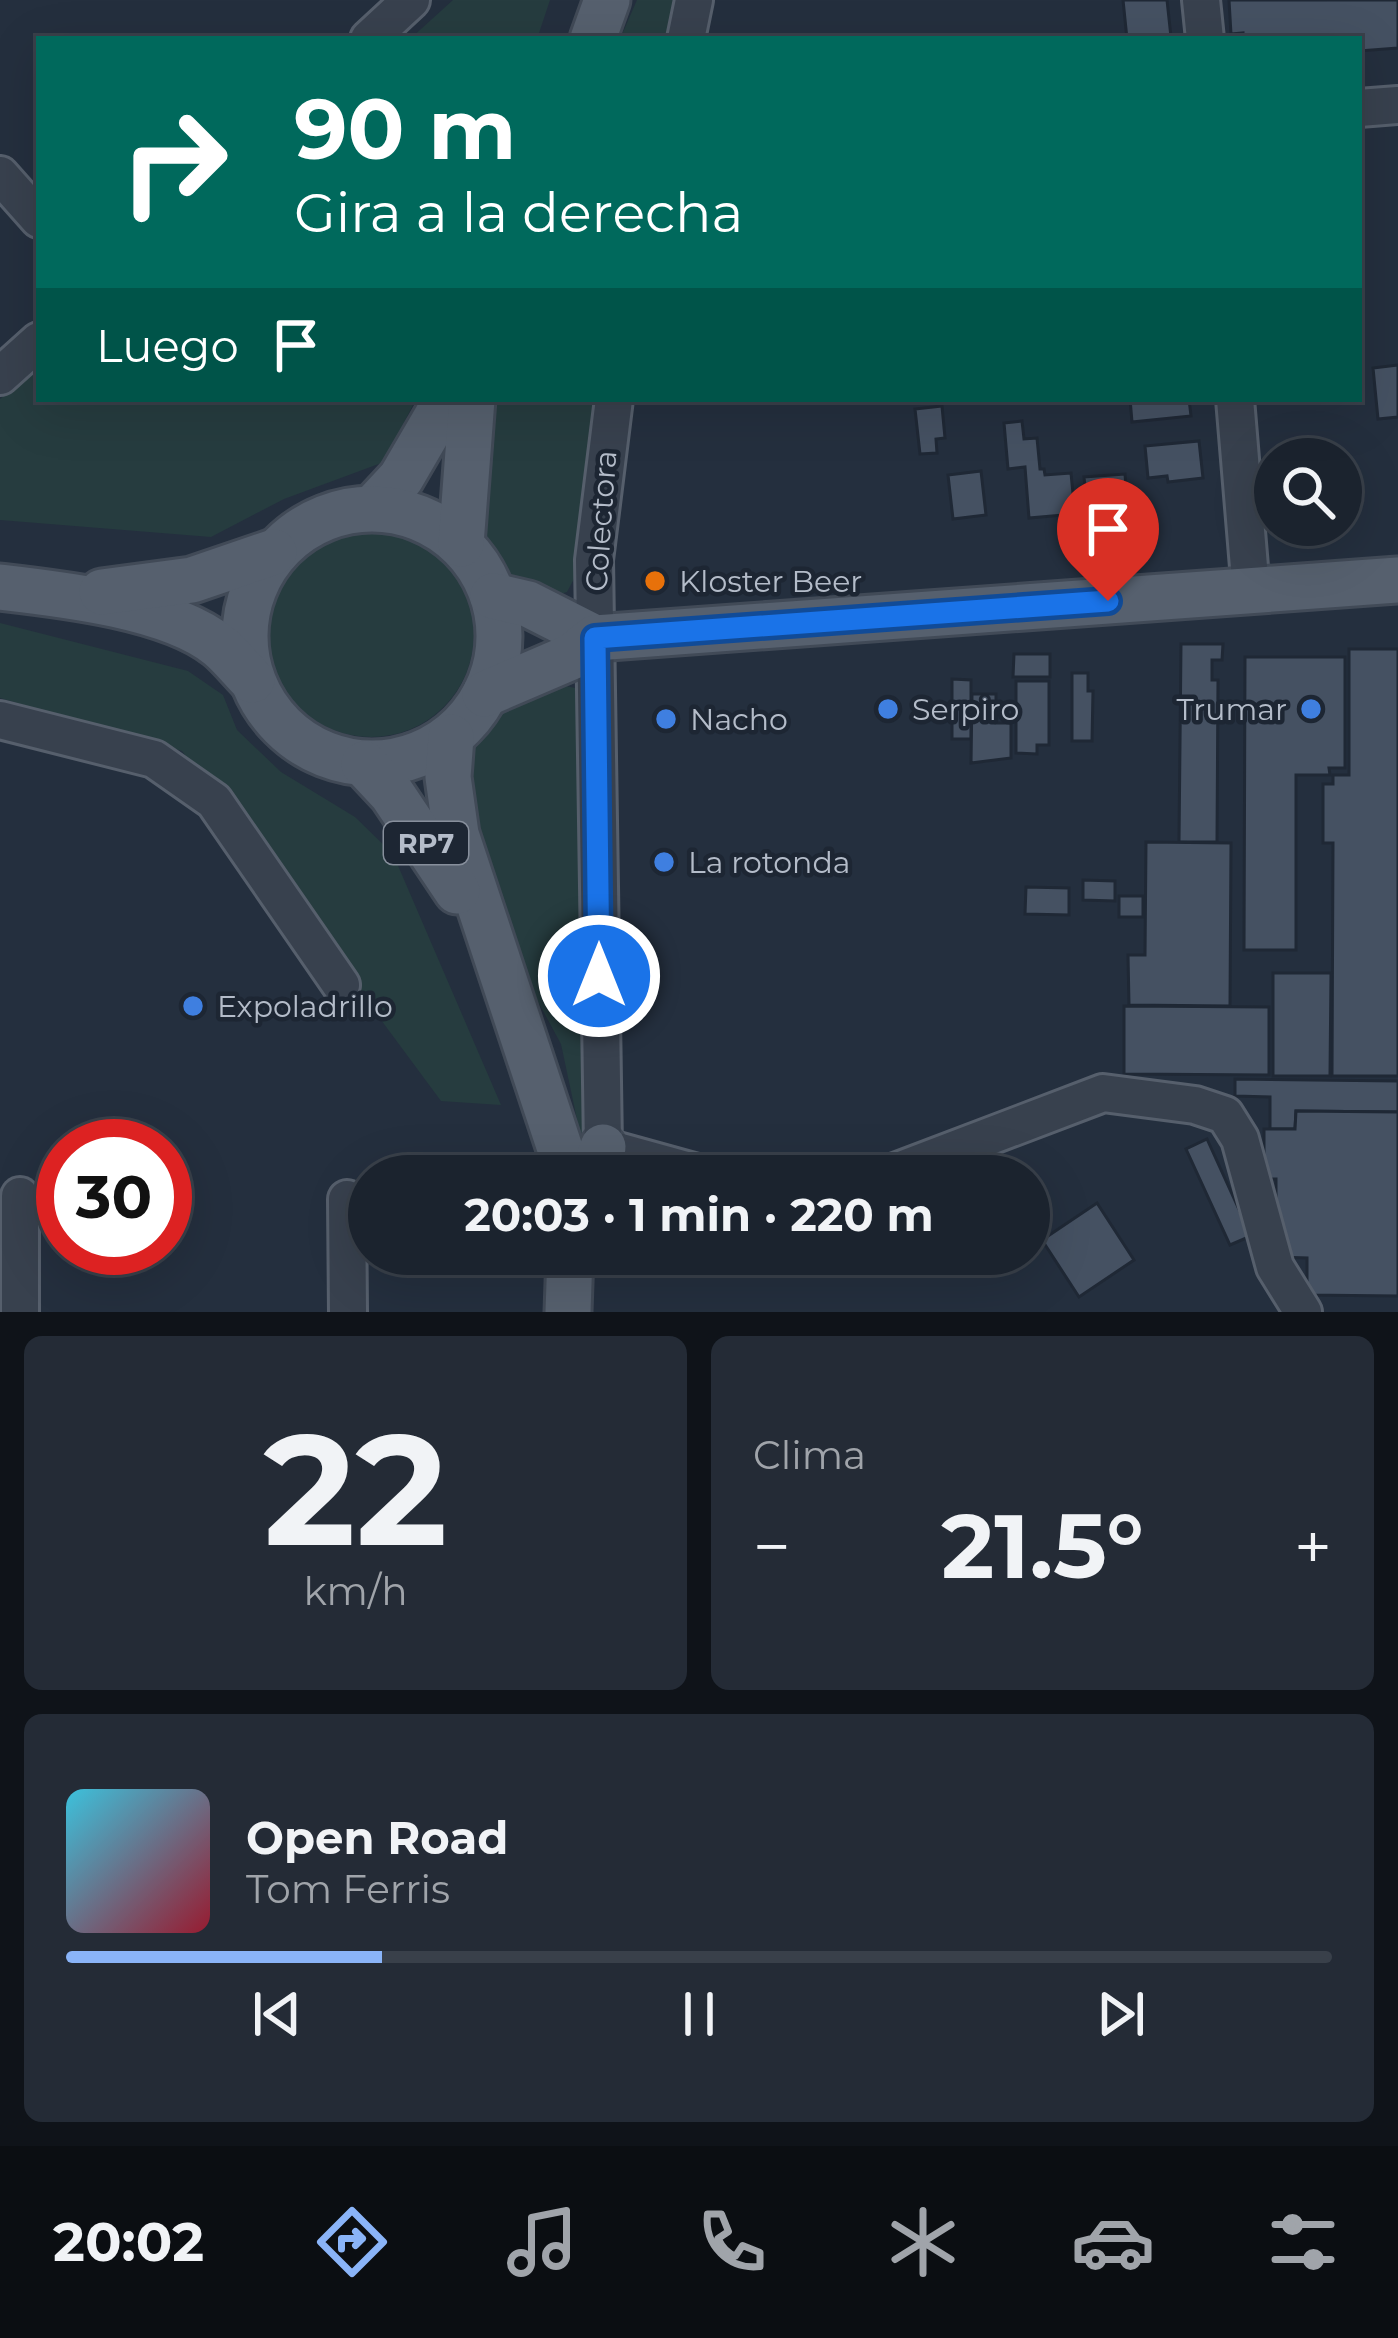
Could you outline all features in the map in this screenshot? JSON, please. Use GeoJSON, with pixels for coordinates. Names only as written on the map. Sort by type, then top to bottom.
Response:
{"type":"FeatureCollection","features":[{"type":"Feature","properties":{"kind":"main road"},"geometry":{"type":"LineString","coordinates":[[594,36],[607,0]]}},
{"type":"Feature","properties":{"kind":"main road"},"geometry":{"type":"LineString","coordinates":[[374,507],[401,478],[446,402]]}},
{"type":"Feature","properties":{"kind":"main road"},"geometry":{"type":"LineString","coordinates":[[461,544],[472,402]]}},
{"type":"Feature","properties":{"kind":"main road"},"geometry":{"type":"LineString","coordinates":[[374,507],[412,514],[461,544],[494,596],[500,629],[496,663],[485,694],[451,736],[409,758],[364,764],[308,746],[284,729],[252,680],[244,647],[246,613],[256,581],[274,552],[302,527],[337,512],[374,507]]}},
{"type":"Feature","properties":{"kind":"main road"},"geometry":{"type":"LineString","coordinates":[[0,587],[64,594],[154,589],[226,571],[274,552]]}},
{"type":"Feature","properties":{"kind":"main road"},"geometry":{"type":"LineString","coordinates":[[494,596],[528,604],[595,638],[1398,580]]}},
{"type":"Feature","properties":{"kind":"main road"},"geometry":{"type":"LineString","coordinates":[[64,594],[197,632],[218,645],[252,680]]}},
{"type":"Feature","properties":{"kind":"main road"},"geometry":{"type":"LineString","coordinates":[[485,694],[571,657],[595,638]]}},
{"type":"Feature","properties":{"kind":"main road","name":"RP7"},"geometry":{"type":"LineString","coordinates":[[451,736],[448,777],[456,834],[484,927],[583,1155]]}},
{"type":"Feature","properties":{"kind":"main road","name":"RP7"},"geometry":{"type":"LineString","coordinates":[[364,764],[417,828],[484,927]]}},
{"type":"Feature","properties":{"kind":"main road"},"geometry":{"type":"LineString","coordinates":[[568,1312],[569,1275]]}},
{"type":"Feature","properties":{"kind":"street"},"geometry":{"type":"LineString","coordinates":[[371,36],[411,0]]}},
{"type":"Feature","properties":{"kind":"street"},"geometry":{"type":"LineString","coordinates":[[687,36],[694,0]]}},
{"type":"Feature","properties":{"kind":"street"},"geometry":{"type":"LineString","coordinates":[[1201,0],[1204,36]]}},
{"type":"Feature","properties":{"kind":"street"},"geometry":{"type":"LineString","coordinates":[[1362,108],[1398,105]]}},
{"type":"Feature","properties":{"kind":"street"},"geometry":{"type":"LineString","coordinates":[[0,175],[36,216]]}},
{"type":"Feature","properties":{"kind":"street"},"geometry":{"type":"LineString","coordinates":[[0,376],[36,343]]}},
{"type":"Feature","properties":{"kind":"street","name":"Colectora"},"geometry":{"type":"LineString","coordinates":[[588,1155],[594,560],[614,402]]}},
{"type":"Feature","properties":{"kind":"street"},"geometry":{"type":"LineString","coordinates":[[1235,402],[1251,591]]}},
{"type":"Feature","properties":{"kind":"street"},"geometry":{"type":"LineString","coordinates":[[0,720],[154,759],[214,801],[341,985]]}},
{"type":"Feature","properties":{"kind":"street"},"geometry":{"type":"LineString","coordinates":[[941,1155],[1103,1094],[1142,1096],[1225,1115],[1240,1139],[1275,1268],[1303,1312]]}},
{"type":"Feature","properties":{"kind":"street"},"geometry":{"type":"LineString","coordinates":[[20,1196],[20,1312]]}},
{"type":"Feature","properties":{"kind":"street"},"geometry":{"type":"LineString","coordinates":[[347,1199],[348,1312]]}},
{"type":"Feature","properties":{"kind":"green space"},"geometry":{"type":"Polygon","coordinates":[[[453,0],[550,0],[538,36],[413,36],[453,0]]]}},
{"type":"Feature","properties":{"kind":"green space"},"geometry":{"type":"Polygon","coordinates":[[[637,0],[678,0],[672,36],[621,36],[637,0]]]}},
{"type":"Feature","properties":{"kind":"green space"},"geometry":{"type":"Polygon","coordinates":[[[36,368],[36,402],[414,402],[384,462],[284,499],[211,537],[0,520],[0,399],[36,368]]]}},
{"type":"Feature","properties":{"kind":"green space"},"geometry":{"type":"Polygon","coordinates":[[[485,402],[597,402],[577,573],[567,592],[531,589],[509,577],[495,559],[486,535],[481,478],[485,402]]]}},
{"type":"Feature","properties":{"kind":"green space"},"geometry":{"type":"Polygon","coordinates":[[[371,531],[411,539],[444,561],[466,594],[474,634],[466,674],[444,707],[411,729],[371,737],[331,729],[298,707],[276,674],[268,634],[276,594],[298,561],[331,539],[371,531]]]}},
{"type":"Feature","properties":{"kind":"green space"},"geometry":{"type":"Polygon","coordinates":[[[0,623],[188,671],[223,695],[237,730],[281,772],[355,817],[393,854],[501,1105],[441,1101],[182,751],[0,698],[0,623]]]}},
{"type":"Feature","properties":{"kind":"green space"},"geometry":{"type":"Polygon","coordinates":[[[553,683],[575,688],[578,708],[593,1153],[582,1143],[561,1044],[504,939],[462,804],[468,741],[478,722],[505,701],[553,683]]]}},
{"type":"Feature","properties":{"kind":"building"},"geometry":{"type":"Polygon","coordinates":[[[1123,0],[1167,0],[1171,36],[1127,36],[1123,0]]]}},
{"type":"Feature","properties":{"kind":"building"},"geometry":{"type":"Polygon","coordinates":[[[1229,0],[1398,0],[1398,48],[1362,51],[1362,36],[1231,34],[1229,0]]]}},
{"type":"Feature","properties":{"kind":"building"},"geometry":{"type":"Polygon","coordinates":[[[1398,365],[1398,417],[1378,419],[1373,368],[1398,365]]]}},
{"type":"Feature","properties":{"kind":"building"},"geometry":{"type":"Polygon","coordinates":[[[1130,402],[1189,402],[1191,416],[1132,422],[1130,402]]]}},
{"type":"Feature","properties":{"kind":"building"},"geometry":{"type":"Polygon","coordinates":[[[942,406],[945,438],[936,439],[937,453],[920,454],[915,409],[942,406]]]}},
{"type":"Feature","properties":{"kind":"building"},"geometry":{"type":"Polygon","coordinates":[[[1022,421],[1024,439],[1037,438],[1040,469],[1045,475],[1071,473],[1075,514],[1029,518],[1025,467],[1008,469],[1004,423],[1022,421]]]}},
{"type":"Feature","properties":{"kind":"building"},"geometry":{"type":"Polygon","coordinates":[[[1199,441],[1203,478],[1168,482],[1167,476],[1148,478],[1145,446],[1199,441]]]}},
{"type":"Feature","properties":{"kind":"building"},"geometry":{"type":"Polygon","coordinates":[[[981,471],[986,515],[953,519],[948,475],[981,471]]]}},
{"type":"Feature","properties":{"kind":"building"},"geometry":{"type":"Polygon","coordinates":[[[1125,474],[1128,514],[1088,518],[1084,477],[1125,474]]]}},
{"type":"Feature","properties":{"kind":"building"},"geometry":{"type":"Polygon","coordinates":[[[1181,644],[1223,644],[1222,660],[1212,660],[1212,680],[1218,680],[1217,842],[1179,842],[1181,644]]]}},
{"type":"Feature","properties":{"kind":"building"},"geometry":{"type":"Polygon","coordinates":[[[1349,649],[1398,649],[1398,1076],[1332,1076],[1333,843],[1323,843],[1323,784],[1333,784],[1333,775],[1349,775],[1349,649]]]}},
{"type":"Feature","properties":{"kind":"building"},"geometry":{"type":"Polygon","coordinates":[[[1014,654],[1050,654],[1050,677],[1013,677],[1014,654]]]}},
{"type":"Feature","properties":{"kind":"building"},"geometry":{"type":"Polygon","coordinates":[[[1245,657],[1345,657],[1345,768],[1329,768],[1330,775],[1296,775],[1296,950],[1244,950],[1245,657]]]}},
{"type":"Feature","properties":{"kind":"building"},"geometry":{"type":"Polygon","coordinates":[[[1072,673],[1088,673],[1088,691],[1093,691],[1092,741],[1072,741],[1072,673]]]}},
{"type":"Feature","properties":{"kind":"building"},"geometry":{"type":"Polygon","coordinates":[[[952,679],[971,680],[971,739],[952,739],[952,679]]]}},
{"type":"Feature","properties":{"kind":"building"},"geometry":{"type":"Polygon","coordinates":[[[1016,681],[1049,681],[1049,745],[1037,745],[1037,754],[1016,753],[1016,681]]]}},
{"type":"Feature","properties":{"kind":"building"},"geometry":{"type":"Polygon","coordinates":[[[972,694],[996,694],[996,723],[1011,723],[1011,758],[971,763],[972,694]]]}},
{"type":"Feature","properties":{"kind":"building"},"geometry":{"type":"Polygon","coordinates":[[[1146,842],[1231,843],[1230,1006],[1129,1005],[1128,955],[1145,955],[1146,842]]]}},
{"type":"Feature","properties":{"kind":"building"},"geometry":{"type":"Polygon","coordinates":[[[1083,880],[1115,881],[1115,901],[1083,900],[1083,880]]]}},
{"type":"Feature","properties":{"kind":"building"},"geometry":{"type":"Polygon","coordinates":[[[1026,887],[1069,888],[1069,915],[1025,914],[1026,887]]]}},
{"type":"Feature","properties":{"kind":"building"},"geometry":{"type":"Polygon","coordinates":[[[1119,896],[1143,896],[1143,917],[1119,917],[1119,896]]]}},
{"type":"Feature","properties":{"kind":"building"},"geometry":{"type":"Polygon","coordinates":[[[1273,973],[1331,973],[1330,1076],[1273,1076],[1273,973]]]}},
{"type":"Feature","properties":{"kind":"building"},"geometry":{"type":"Polygon","coordinates":[[[1124,1006],[1269,1007],[1269,1075],[1124,1074],[1124,1006]]]}},
{"type":"Feature","properties":{"kind":"building"},"geometry":{"type":"Polygon","coordinates":[[[1235,1079],[1398,1081],[1398,1112],[1296,1111],[1295,1129],[1270,1129],[1270,1097],[1235,1096],[1235,1079]]]}},
{"type":"Feature","properties":{"kind":"building"},"geometry":{"type":"Polygon","coordinates":[[[1296,1111],[1398,1112],[1398,1296],[1307,1295],[1307,1258],[1276,1257],[1276,1179],[1264,1179],[1264,1129],[1295,1129],[1296,1111]]]}},
{"type":"Feature","properties":{"kind":"building"},"geometry":{"type":"Polygon","coordinates":[[[1207,1139],[1251,1236],[1230,1245],[1186,1149],[1207,1139]]]}},
{"type":"Feature","properties":{"kind":"building"},"geometry":{"type":"Polygon","coordinates":[[[1097,1203],[1134,1260],[1079,1297],[1050,1252],[1050,1235],[1097,1203]]]}},
{"type":"Feature","properties":{"kind":"place","name":"Kloster Beer"},"geometry":{"type":"Point","coordinates":[655,581]}},
{"type":"Feature","properties":{"kind":"place","name":"Serpiro"},"geometry":{"type":"Point","coordinates":[888,709]}},
{"type":"Feature","properties":{"kind":"place","name":"Trumar"},"geometry":{"type":"Point","coordinates":[1311,709]}},
{"type":"Feature","properties":{"kind":"place","name":"Nacho"},"geometry":{"type":"Point","coordinates":[666,719]}},
{"type":"Feature","properties":{"kind":"place","name":"La rotonda"},"geometry":{"type":"Point","coordinates":[664,862]}},
{"type":"Feature","properties":{"kind":"place","name":"Expoladrillo"},"geometry":{"type":"Point","coordinates":[193,1006]}},
{"type":"Feature","properties":{"kind":"route"},"geometry":{"type":"LineString","coordinates":[[599,976],[595,638],[1108,601]]}}]}
